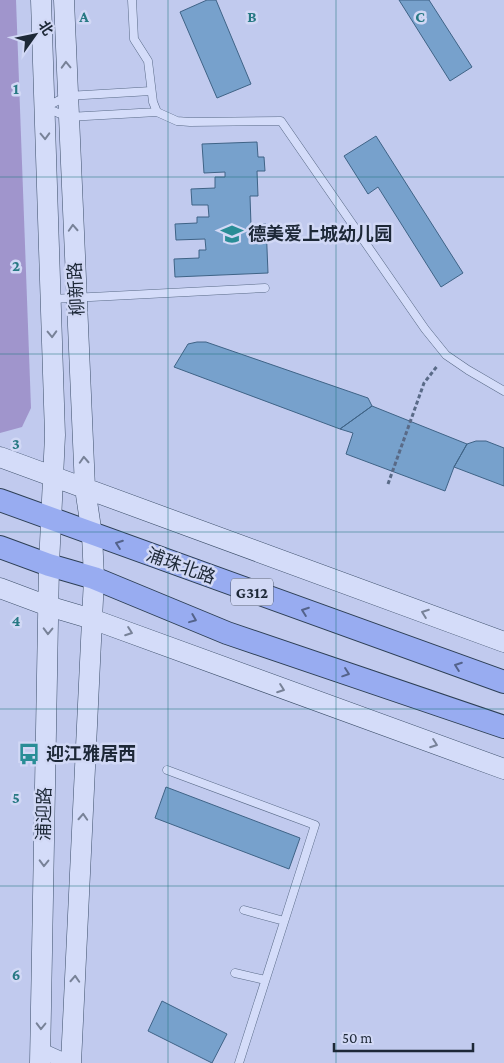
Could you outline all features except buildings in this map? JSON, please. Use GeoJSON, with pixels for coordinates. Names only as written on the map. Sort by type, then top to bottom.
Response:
{"type":"FeatureCollection","features":[{"type":"Feature","properties":{"kind":"main road","name":"浦珠北路"},"geometry":{"type":"LineString","coordinates":[[0,500],[92,535],[504,682]]}},
{"type":"Feature","properties":{"kind":"main road"},"geometry":{"type":"LineString","coordinates":[[0,547],[49,565],[94,578],[227,633],[504,727]]}},
{"type":"Feature","properties":{"kind":"street","name":"柳新路"},"geometry":{"type":"LineString","coordinates":[[41,0],[55,435],[49,565]]}},
{"type":"Feature","properties":{"kind":"street","name":"柳新路"},"geometry":{"type":"LineString","coordinates":[[64,0],[85,488],[92,535],[94,578]]}},
{"type":"Feature","properties":{"kind":"street"},"geometry":{"type":"LineString","coordinates":[[0,457],[504,642]]}},
{"type":"Feature","properties":{"kind":"street","name":"浦迎路"},"geometry":{"type":"LineString","coordinates":[[40,1056],[49,565]]}},
{"type":"Feature","properties":{"kind":"street"},"geometry":{"type":"LineString","coordinates":[[40,1056],[70,1063],[94,578]]}},
{"type":"Feature","properties":{"kind":"street"},"geometry":{"type":"LineString","coordinates":[[0,588],[48,606],[92,619],[504,769]]}},
{"type":"Feature","properties":{"kind":"lane"},"geometry":{"type":"LineString","coordinates":[[132,0],[134,38],[148,61],[152,102],[157,112]]}},
{"type":"Feature","properties":{"kind":"lane"},"geometry":{"type":"LineString","coordinates":[[44,108],[67,96],[151,91]]}},
{"type":"Feature","properties":{"kind":"lane"},"geometry":{"type":"LineString","coordinates":[[44,108],[68,117],[157,112],[177,121],[190,122],[281,121],[344,209],[410,308],[446,355],[504,390]]}},
{"type":"Feature","properties":{"kind":"lane"},"geometry":{"type":"LineString","coordinates":[[50,300],[265,288]]}},
{"type":"Feature","properties":{"kind":"lane"},"geometry":{"type":"LineString","coordinates":[[167,770],[315,825],[239,1063]]}},
{"type":"Feature","properties":{"kind":"lane"},"geometry":{"type":"LineString","coordinates":[[244,910],[284,921]]}},
{"type":"Feature","properties":{"kind":"lane"},"geometry":{"type":"LineString","coordinates":[[235,973],[265,980]]}},
{"type":"Feature","properties":{"kind":"path"},"geometry":{"type":"LineString","coordinates":[[388,484],[424,383],[446,355]]}},
{"type":"Feature","properties":{"kind":"shaded area"},"geometry":{"type":"Polygon","coordinates":[[[0,0],[16,0],[31,408],[22,427],[0,433],[0,0]]]}},
{"type":"Feature","properties":{"kind":"place","name":"德美爱上城幼儿园"},"geometry":{"type":"Point","coordinates":[232,234]}},
{"type":"Feature","properties":{"kind":"place","name":"迎江雅居西"},"geometry":{"type":"Point","coordinates":[29,754]}}]}
